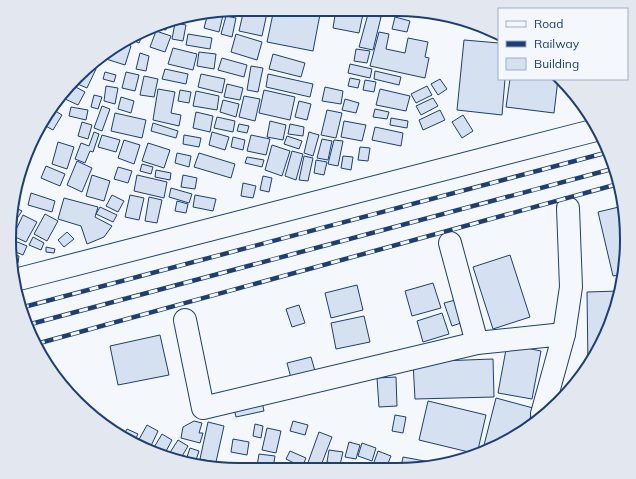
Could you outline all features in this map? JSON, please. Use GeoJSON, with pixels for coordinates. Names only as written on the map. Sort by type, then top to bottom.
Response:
{"type":"FeatureCollection","features":[{"type":"Feature","properties":{"kind":"street"},"geometry":{"type":"LineString","coordinates":[[19,279],[590,129]]}},
{"type":"Feature","properties":{"kind":"street"},"geometry":{"type":"LineString","coordinates":[[544,408],[564,334],[571,287],[568,208]]}},
{"type":"Feature","properties":{"kind":"street"},"geometry":{"type":"LineString","coordinates":[[450,243],[477,343]]}},
{"type":"Feature","properties":{"kind":"street"},"geometry":{"type":"LineString","coordinates":[[185,320],[203,408],[477,343],[564,334]]}},
{"type":"Feature","properties":{"kind":"building"},"geometry":{"type":"Polygon","coordinates":[[[223,16],[219,32],[204,28],[207,18],[223,16]]]}},
{"type":"Feature","properties":{"kind":"building"},"geometry":{"type":"Polygon","coordinates":[[[226,16],[236,18],[232,37],[221,34],[226,16]]]}},
{"type":"Feature","properties":{"kind":"building"},"geometry":{"type":"Polygon","coordinates":[[[242,16],[266,16],[262,36],[239,31],[242,16]]]}},
{"type":"Feature","properties":{"kind":"building"},"geometry":{"type":"Polygon","coordinates":[[[273,16],[320,16],[313,51],[267,42],[273,16]]]}},
{"type":"Feature","properties":{"kind":"building"},"geometry":{"type":"Polygon","coordinates":[[[335,16],[363,16],[359,33],[333,28],[335,16]]]}},
{"type":"Feature","properties":{"kind":"building"},"geometry":{"type":"Polygon","coordinates":[[[367,16],[381,17],[373,50],[359,47],[367,16]]]}},
{"type":"Feature","properties":{"kind":"building"},"geometry":{"type":"Polygon","coordinates":[[[395,17],[410,21],[407,32],[392,29],[395,17]]]}},
{"type":"Feature","properties":{"kind":"building"},"geometry":{"type":"Polygon","coordinates":[[[181,24],[186,25],[183,41],[172,39],[174,26],[181,24]]]}},
{"type":"Feature","properties":{"kind":"building"},"geometry":{"type":"Polygon","coordinates":[[[155,32],[158,32],[171,36],[165,52],[150,47],[155,32]]]}},
{"type":"Feature","properties":{"kind":"building"},"geometry":{"type":"Polygon","coordinates":[[[379,32],[389,34],[386,49],[405,53],[408,38],[428,42],[425,57],[429,58],[425,78],[370,66],[379,32]]]}},
{"type":"Feature","properties":{"kind":"building"},"geometry":{"type":"Polygon","coordinates":[[[188,34],[212,38],[210,49],[186,45],[188,34]]]}},
{"type":"Feature","properties":{"kind":"building"},"geometry":{"type":"Polygon","coordinates":[[[236,34],[262,42],[257,60],[231,52],[236,34]]]}},
{"type":"Feature","properties":{"kind":"building"},"geometry":{"type":"Polygon","coordinates":[[[464,40],[498,43],[498,80],[505,80],[502,115],[457,110],[464,40]]]}},
{"type":"Feature","properties":{"kind":"building"},"geometry":{"type":"Polygon","coordinates":[[[129,45],[131,46],[125,65],[107,59],[129,45]]]}},
{"type":"Feature","properties":{"kind":"building"},"geometry":{"type":"Polygon","coordinates":[[[173,48],[197,54],[193,70],[168,64],[173,48]]]}},
{"type":"Feature","properties":{"kind":"building"},"geometry":{"type":"Polygon","coordinates":[[[356,49],[370,51],[367,63],[354,61],[356,49]]]}},
{"type":"Feature","properties":{"kind":"building"},"geometry":{"type":"Polygon","coordinates":[[[199,52],[216,54],[214,69],[197,66],[199,52]]]}},
{"type":"Feature","properties":{"kind":"building"},"geometry":{"type":"Polygon","coordinates":[[[140,53],[149,56],[146,71],[136,69],[140,53]]]}},
{"type":"Feature","properties":{"kind":"building"},"geometry":{"type":"Polygon","coordinates":[[[273,54],[305,63],[301,77],[269,69],[273,54]]]}},
{"type":"Feature","properties":{"kind":"building"},"geometry":{"type":"Polygon","coordinates":[[[222,58],[247,65],[244,77],[218,70],[222,58]]]}},
{"type":"Feature","properties":{"kind":"building"},"geometry":{"type":"Polygon","coordinates":[[[350,64],[372,69],[370,78],[348,73],[350,64]]]}},
{"type":"Feature","properties":{"kind":"building"},"geometry":{"type":"Polygon","coordinates":[[[251,66],[263,68],[258,92],[247,90],[251,66]]]}},
{"type":"Feature","properties":{"kind":"building"},"geometry":{"type":"Polygon","coordinates":[[[96,69],[87,88],[78,84],[96,69]]]}},
{"type":"Feature","properties":{"kind":"building"},"geometry":{"type":"Polygon","coordinates":[[[165,69],[188,74],[186,84],[162,79],[165,69]]]}},
{"type":"Feature","properties":{"kind":"building"},"geometry":{"type":"Polygon","coordinates":[[[375,71],[401,77],[399,85],[374,79],[375,71]]]}},
{"type":"Feature","properties":{"kind":"building"},"geometry":{"type":"Polygon","coordinates":[[[105,72],[116,75],[114,82],[103,79],[105,72]]]}},
{"type":"Feature","properties":{"kind":"building"},"geometry":{"type":"Polygon","coordinates":[[[126,72],[139,75],[135,91],[122,88],[126,72]]]}},
{"type":"Feature","properties":{"kind":"building"},"geometry":{"type":"Polygon","coordinates":[[[201,74],[225,79],[222,93],[198,87],[201,74]]]}},
{"type":"Feature","properties":{"kind":"building"},"geometry":{"type":"Polygon","coordinates":[[[268,74],[313,84],[310,97],[266,87],[268,74]]]}},
{"type":"Feature","properties":{"kind":"building"},"geometry":{"type":"Polygon","coordinates":[[[144,76],[158,79],[154,97],[140,95],[144,76]]]}},
{"type":"Feature","properties":{"kind":"building"},"geometry":{"type":"Polygon","coordinates":[[[350,78],[360,80],[358,88],[348,86],[350,78]]]}},
{"type":"Feature","properties":{"kind":"building"},"geometry":{"type":"Polygon","coordinates":[[[440,79],[447,89],[438,95],[431,84],[440,79]]]}},
{"type":"Feature","properties":{"kind":"building"},"geometry":{"type":"Polygon","coordinates":[[[365,80],[376,82],[374,92],[363,90],[365,80]]]}},
{"type":"Feature","properties":{"kind":"building"},"geometry":{"type":"Polygon","coordinates":[[[510,80],[554,80],[557,84],[554,113],[506,107],[510,80]]]}},
{"type":"Feature","properties":{"kind":"building"},"geometry":{"type":"Polygon","coordinates":[[[227,84],[243,88],[240,100],[224,97],[227,84]]]}},
{"type":"Feature","properties":{"kind":"building"},"geometry":{"type":"Polygon","coordinates":[[[106,86],[118,88],[115,104],[104,101],[106,86]]]}},
{"type":"Feature","properties":{"kind":"building"},"geometry":{"type":"Polygon","coordinates":[[[427,86],[432,95],[416,103],[411,94],[427,86]]]}},
{"type":"Feature","properties":{"kind":"building"},"geometry":{"type":"Polygon","coordinates":[[[76,87],[85,92],[78,105],[65,99],[76,87]]]}},
{"type":"Feature","properties":{"kind":"building"},"geometry":{"type":"Polygon","coordinates":[[[325,87],[343,91],[341,104],[322,101],[325,87]]]}},
{"type":"Feature","properties":{"kind":"building"},"geometry":{"type":"Polygon","coordinates":[[[158,89],[175,92],[171,113],[181,115],[179,126],[153,120],[158,89]]]}},
{"type":"Feature","properties":{"kind":"building"},"geometry":{"type":"Polygon","coordinates":[[[380,89],[410,96],[406,111],[376,105],[380,89]]]}},
{"type":"Feature","properties":{"kind":"building"},"geometry":{"type":"Polygon","coordinates":[[[180,90],[191,92],[189,103],[178,101],[180,90]]]}},
{"type":"Feature","properties":{"kind":"building"},"geometry":{"type":"Polygon","coordinates":[[[264,90],[295,97],[290,120],[259,113],[264,90]]]}},
{"type":"Feature","properties":{"kind":"building"},"geometry":{"type":"Polygon","coordinates":[[[196,91],[219,96],[217,110],[193,106],[196,91]]]}},
{"type":"Feature","properties":{"kind":"building"},"geometry":{"type":"Polygon","coordinates":[[[94,95],[102,97],[98,109],[91,107],[94,95]]]}},
{"type":"Feature","properties":{"kind":"building"},"geometry":{"type":"Polygon","coordinates":[[[244,96],[260,99],[255,121],[239,117],[244,96]]]}},
{"type":"Feature","properties":{"kind":"building"},"geometry":{"type":"Polygon","coordinates":[[[121,97],[134,101],[131,113],[118,109],[121,97]]]}},
{"type":"Feature","properties":{"kind":"building"},"geometry":{"type":"Polygon","coordinates":[[[433,98],[438,106],[421,115],[416,106],[433,98]]]}},
{"type":"Feature","properties":{"kind":"building"},"geometry":{"type":"Polygon","coordinates":[[[345,99],[359,103],[356,113],[342,110],[345,99]]]}},
{"type":"Feature","properties":{"kind":"building"},"geometry":{"type":"Polygon","coordinates":[[[223,100],[239,104],[236,117],[220,112],[223,100]]]}},
{"type":"Feature","properties":{"kind":"building"},"geometry":{"type":"Polygon","coordinates":[[[299,101],[311,104],[307,120],[295,117],[299,101]]]}},
{"type":"Feature","properties":{"kind":"building"},"geometry":{"type":"Polygon","coordinates":[[[102,106],[110,109],[102,131],[94,128],[102,106]]]}},
{"type":"Feature","properties":{"kind":"building"},"geometry":{"type":"Polygon","coordinates":[[[71,107],[88,110],[86,120],[69,116],[71,107]]]}},
{"type":"Feature","properties":{"kind":"building"},"geometry":{"type":"Polygon","coordinates":[[[375,109],[389,112],[387,119],[373,117],[375,109]]]}},
{"type":"Feature","properties":{"kind":"building"},"geometry":{"type":"Polygon","coordinates":[[[327,110],[342,113],[336,138],[321,135],[327,110]]]}},
{"type":"Feature","properties":{"kind":"building"},"geometry":{"type":"Polygon","coordinates":[[[440,110],[445,120],[423,130],[419,120],[440,110]]]}},
{"type":"Feature","properties":{"kind":"building"},"geometry":{"type":"Polygon","coordinates":[[[56,112],[62,115],[53,130],[47,127],[56,112]]]}},
{"type":"Feature","properties":{"kind":"building"},"geometry":{"type":"Polygon","coordinates":[[[196,112],[213,116],[210,132],[193,128],[196,112]]]}},
{"type":"Feature","properties":{"kind":"building"},"geometry":{"type":"Polygon","coordinates":[[[115,113],[146,120],[142,138],[111,131],[115,113]]]}},
{"type":"Feature","properties":{"kind":"building"},"geometry":{"type":"Polygon","coordinates":[[[463,115],[473,131],[462,138],[452,122],[463,115]]]}},
{"type":"Feature","properties":{"kind":"building"},"geometry":{"type":"Polygon","coordinates":[[[217,117],[235,121],[233,132],[214,128],[217,117]]]}},
{"type":"Feature","properties":{"kind":"building"},"geometry":{"type":"Polygon","coordinates":[[[391,118],[408,121],[407,128],[390,125],[391,118]]]}},
{"type":"Feature","properties":{"kind":"building"},"geometry":{"type":"Polygon","coordinates":[[[270,121],[286,125],[283,140],[267,137],[270,121]]]}},
{"type":"Feature","properties":{"kind":"building"},"geometry":{"type":"Polygon","coordinates":[[[344,121],[366,125],[362,141],[341,137],[344,121]]]}},
{"type":"Feature","properties":{"kind":"building"},"geometry":{"type":"Polygon","coordinates":[[[82,122],[92,125],[88,139],[78,136],[82,122]]]}},
{"type":"Feature","properties":{"kind":"building"},"geometry":{"type":"Polygon","coordinates":[[[153,123],[178,131],[176,138],[151,131],[153,123]]]}},
{"type":"Feature","properties":{"kind":"building"},"geometry":{"type":"Polygon","coordinates":[[[239,124],[249,126],[247,133],[237,131],[239,124]]]}},
{"type":"Feature","properties":{"kind":"building"},"geometry":{"type":"Polygon","coordinates":[[[290,124],[304,127],[303,136],[288,134],[290,124]]]}},
{"type":"Feature","properties":{"kind":"building"},"geometry":{"type":"Polygon","coordinates":[[[375,127],[403,133],[401,146],[372,140],[375,127]]]}},
{"type":"Feature","properties":{"kind":"building"},"geometry":{"type":"Polygon","coordinates":[[[94,132],[99,134],[93,152],[90,151],[85,163],[75,159],[81,143],[89,146],[94,132]]]}},
{"type":"Feature","properties":{"kind":"building"},"geometry":{"type":"Polygon","coordinates":[[[212,132],[229,137],[225,150],[209,145],[212,132]]]}},
{"type":"Feature","properties":{"kind":"building"},"geometry":{"type":"Polygon","coordinates":[[[309,132],[319,135],[313,156],[304,153],[309,132]]]}},
{"type":"Feature","properties":{"kind":"building"},"geometry":{"type":"Polygon","coordinates":[[[102,135],[120,140],[116,152],[98,147],[102,135]]]}},
{"type":"Feature","properties":{"kind":"building"},"geometry":{"type":"Polygon","coordinates":[[[184,135],[201,138],[199,147],[183,144],[184,135]]]}},
{"type":"Feature","properties":{"kind":"building"},"geometry":{"type":"Polygon","coordinates":[[[251,135],[270,139],[266,155],[247,151],[251,135]]]}},
{"type":"Feature","properties":{"kind":"building"},"geometry":{"type":"Polygon","coordinates":[[[287,136],[302,141],[299,149],[284,144],[287,136]]]}},
{"type":"Feature","properties":{"kind":"building"},"geometry":{"type":"Polygon","coordinates":[[[233,137],[245,140],[243,150],[231,147],[233,137]]]}},
{"type":"Feature","properties":{"kind":"building"},"geometry":{"type":"Polygon","coordinates":[[[322,139],[332,141],[328,160],[317,158],[322,139]]]}},
{"type":"Feature","properties":{"kind":"building"},"geometry":{"type":"Polygon","coordinates":[[[124,140],[140,145],[134,164],[118,158],[124,140]]]}},
{"type":"Feature","properties":{"kind":"building"},"geometry":{"type":"Polygon","coordinates":[[[334,140],[343,141],[338,166],[328,164],[334,140]]]}},
{"type":"Feature","properties":{"kind":"building"},"geometry":{"type":"Polygon","coordinates":[[[58,142],[74,147],[67,169],[52,164],[58,142]]]}},
{"type":"Feature","properties":{"kind":"building"},"geometry":{"type":"Polygon","coordinates":[[[148,143],[170,150],[164,168],[142,161],[148,143]]]}},
{"type":"Feature","properties":{"kind":"building"},"geometry":{"type":"Polygon","coordinates":[[[272,145],[290,151],[282,176],[265,170],[272,145]]]}},
{"type":"Feature","properties":{"kind":"building"},"geometry":{"type":"Polygon","coordinates":[[[360,147],[370,148],[368,161],[358,160],[360,147]]]}},
{"type":"Feature","properties":{"kind":"building"},"geometry":{"type":"Polygon","coordinates":[[[292,151],[303,154],[296,180],[285,176],[292,151]]]}},
{"type":"Feature","properties":{"kind":"building"},"geometry":{"type":"Polygon","coordinates":[[[177,153],[191,156],[189,167],[175,163],[177,153]]]}},
{"type":"Feature","properties":{"kind":"building"},"geometry":{"type":"Polygon","coordinates":[[[199,153],[235,164],[231,178],[194,167],[199,153]]]}},
{"type":"Feature","properties":{"kind":"building"},"geometry":{"type":"Polygon","coordinates":[[[304,156],[313,158],[308,181],[299,180],[304,156]]]}},
{"type":"Feature","properties":{"kind":"building"},"geometry":{"type":"Polygon","coordinates":[[[343,156],[353,157],[351,170],[341,168],[343,156]]]}},
{"type":"Feature","properties":{"kind":"building"},"geometry":{"type":"Polygon","coordinates":[[[247,157],[264,160],[262,167],[245,163],[247,157]]]}},
{"type":"Feature","properties":{"kind":"building"},"geometry":{"type":"Polygon","coordinates":[[[316,160],[327,162],[324,175],[314,173],[316,160]]]}},
{"type":"Feature","properties":{"kind":"building"},"geometry":{"type":"Polygon","coordinates":[[[77,161],[92,168],[82,192],[67,185],[77,161]]]}},
{"type":"Feature","properties":{"kind":"building"},"geometry":{"type":"Polygon","coordinates":[[[142,164],[153,167],[151,174],[140,171],[142,164]]]}},
{"type":"Feature","properties":{"kind":"building"},"geometry":{"type":"Polygon","coordinates":[[[46,166],[65,174],[60,186],[41,178],[46,166]]]}},
{"type":"Feature","properties":{"kind":"building"},"geometry":{"type":"Polygon","coordinates":[[[118,167],[132,171],[128,183],[114,179],[118,167]]]}},
{"type":"Feature","properties":{"kind":"building"},"geometry":{"type":"Polygon","coordinates":[[[156,170],[171,173],[170,180],[155,177],[156,170]]]}},
{"type":"Feature","properties":{"kind":"building"},"geometry":{"type":"Polygon","coordinates":[[[92,175],[110,181],[104,201],[86,196],[92,175]]]}},
{"type":"Feature","properties":{"kind":"building"},"geometry":{"type":"Polygon","coordinates":[[[137,175],[167,182],[164,198],[134,191],[137,175]]]}},
{"type":"Feature","properties":{"kind":"building"},"geometry":{"type":"Polygon","coordinates":[[[183,175],[197,178],[195,189],[181,187],[183,175]]]}},
{"type":"Feature","properties":{"kind":"building"},"geometry":{"type":"Polygon","coordinates":[[[263,176],[272,178],[269,192],[260,190],[263,176]]]}},
{"type":"Feature","properties":{"kind":"building"},"geometry":{"type":"Polygon","coordinates":[[[243,183],[256,186],[253,198],[241,196],[243,183]]]}},
{"type":"Feature","properties":{"kind":"building"},"geometry":{"type":"Polygon","coordinates":[[[171,188],[192,194],[189,203],[169,197],[171,188]]]}},
{"type":"Feature","properties":{"kind":"building"},"geometry":{"type":"Polygon","coordinates":[[[31,193],[55,201],[52,212],[28,205],[31,193]]]}},
{"type":"Feature","properties":{"kind":"building"},"geometry":{"type":"Polygon","coordinates":[[[112,195],[124,201],[118,212],[106,206],[112,195]]]}},
{"type":"Feature","properties":{"kind":"building"},"geometry":{"type":"Polygon","coordinates":[[[130,195],[144,198],[139,220],[125,217],[130,195]]]}},
{"type":"Feature","properties":{"kind":"building"},"geometry":{"type":"Polygon","coordinates":[[[195,195],[216,199],[213,211],[193,207],[195,195]]]}},
{"type":"Feature","properties":{"kind":"building"},"geometry":{"type":"Polygon","coordinates":[[[149,197],[162,200],[157,223],[145,221],[149,197]]]}},
{"type":"Feature","properties":{"kind":"building"},"geometry":{"type":"Polygon","coordinates":[[[64,198],[98,207],[95,217],[112,226],[104,237],[87,244],[81,226],[58,219],[64,198]]]}},
{"type":"Feature","properties":{"kind":"building"},"geometry":{"type":"Polygon","coordinates":[[[177,201],[188,204],[186,213],[175,211],[177,201]]]}},
{"type":"Feature","properties":{"kind":"building"},"geometry":{"type":"Polygon","coordinates":[[[100,207],[117,215],[113,222],[96,214],[100,207]]]}},
{"type":"Feature","properties":{"kind":"building"},"geometry":{"type":"Polygon","coordinates":[[[618,207],[620,225],[620,254],[617,275],[613,276],[598,212],[618,207]]]}},
{"type":"Feature","properties":{"kind":"building"},"geometry":{"type":"Polygon","coordinates":[[[18,209],[22,211],[17,219],[18,209]]]}},
{"type":"Feature","properties":{"kind":"building"},"geometry":{"type":"Polygon","coordinates":[[[45,214],[58,221],[47,241],[34,234],[45,214]]]}},
{"type":"Feature","properties":{"kind":"building"},"geometry":{"type":"Polygon","coordinates":[[[23,215],[37,222],[26,242],[16,237],[16,230],[23,215]]]}},
{"type":"Feature","properties":{"kind":"building"},"geometry":{"type":"Polygon","coordinates":[[[67,232],[74,239],[64,247],[58,240],[67,232]]]}},
{"type":"Feature","properties":{"kind":"building"},"geometry":{"type":"Polygon","coordinates":[[[33,237],[44,243],[41,250],[29,245],[33,237]]]}},
{"type":"Feature","properties":{"kind":"building"},"geometry":{"type":"Polygon","coordinates":[[[16,241],[27,246],[23,255],[16,252],[16,241]]]}},
{"type":"Feature","properties":{"kind":"building"},"geometry":{"type":"Polygon","coordinates":[[[46,247],[55,249],[54,253],[46,252],[46,247]]]}},
{"type":"Feature","properties":{"kind":"building"},"geometry":{"type":"Polygon","coordinates":[[[16,255],[19,256],[17,263],[16,255]]]}},
{"type":"Feature","properties":{"kind":"building"},"geometry":{"type":"Polygon","coordinates":[[[510,255],[530,317],[493,329],[473,267],[510,255]]]}},
{"type":"Feature","properties":{"kind":"building"},"geometry":{"type":"Polygon","coordinates":[[[433,283],[441,308],[412,316],[405,291],[433,283]]]}},
{"type":"Feature","properties":{"kind":"building"},"geometry":{"type":"Polygon","coordinates":[[[357,285],[363,310],[331,318],[325,293],[357,285]]]}},
{"type":"Feature","properties":{"kind":"building"},"geometry":{"type":"Polygon","coordinates":[[[614,291],[603,325],[588,354],[587,292],[614,291]]]}},
{"type":"Feature","properties":{"kind":"building"},"geometry":{"type":"Polygon","coordinates":[[[459,299],[467,321],[452,326],[444,303],[459,299]]]}},
{"type":"Feature","properties":{"kind":"building"},"geometry":{"type":"Polygon","coordinates":[[[299,305],[305,323],[292,327],[286,309],[299,305]]]}},
{"type":"Feature","properties":{"kind":"building"},"geometry":{"type":"Polygon","coordinates":[[[442,313],[449,334],[423,342],[417,321],[442,313]]]}},
{"type":"Feature","properties":{"kind":"building"},"geometry":{"type":"Polygon","coordinates":[[[364,316],[370,342],[336,349],[331,323],[364,316]]]}},
{"type":"Feature","properties":{"kind":"building"},"geometry":{"type":"Polygon","coordinates":[[[160,335],[169,375],[118,385],[110,346],[160,335]]]}},
{"type":"Feature","properties":{"kind":"building"},"geometry":{"type":"Polygon","coordinates":[[[507,344],[541,351],[532,399],[498,393],[507,344]]]}},
{"type":"Feature","properties":{"kind":"building"},"geometry":{"type":"Polygon","coordinates":[[[311,357],[315,371],[291,378],[287,363],[311,357]]]}},
{"type":"Feature","properties":{"kind":"building"},"geometry":{"type":"Polygon","coordinates":[[[493,359],[494,397],[415,399],[413,362],[493,359]]]}},
{"type":"Feature","properties":{"kind":"building"},"geometry":{"type":"Polygon","coordinates":[[[396,377],[397,406],[379,407],[377,378],[396,377]]]}},
{"type":"Feature","properties":{"kind":"building"},"geometry":{"type":"Polygon","coordinates":[[[496,398],[533,408],[530,419],[508,433],[484,445],[496,398]]]}},
{"type":"Feature","properties":{"kind":"building"},"geometry":{"type":"Polygon","coordinates":[[[428,401],[486,415],[479,447],[466,451],[419,440],[428,401]]]}},
{"type":"Feature","properties":{"kind":"building"},"geometry":{"type":"Polygon","coordinates":[[[262,402],[264,411],[236,417],[234,408],[262,402]]]}},
{"type":"Feature","properties":{"kind":"building"},"geometry":{"type":"Polygon","coordinates":[[[395,415],[406,417],[403,433],[392,431],[395,415]]]}},
{"type":"Feature","properties":{"kind":"building"},"geometry":{"type":"Polygon","coordinates":[[[194,421],[202,423],[199,433],[203,433],[200,443],[181,438],[183,427],[194,421]]]}},
{"type":"Feature","properties":{"kind":"building"},"geometry":{"type":"Polygon","coordinates":[[[293,421],[308,425],[305,435],[290,431],[293,421]]]}},
{"type":"Feature","properties":{"kind":"building"},"geometry":{"type":"Polygon","coordinates":[[[208,422],[224,426],[216,462],[200,459],[208,422]]]}},
{"type":"Feature","properties":{"kind":"building"},"geometry":{"type":"Polygon","coordinates":[[[255,424],[263,426],[261,438],[253,436],[255,424]]]}},
{"type":"Feature","properties":{"kind":"building"},"geometry":{"type":"Polygon","coordinates":[[[147,425],[158,431],[151,445],[139,439],[147,425]]]}},
{"type":"Feature","properties":{"kind":"building"},"geometry":{"type":"Polygon","coordinates":[[[267,428],[281,431],[276,453],[262,450],[267,428]]]}},
{"type":"Feature","properties":{"kind":"building"},"geometry":{"type":"Polygon","coordinates":[[[127,429],[138,434],[136,437],[126,432],[127,429]]]}},
{"type":"Feature","properties":{"kind":"building"},"geometry":{"type":"Polygon","coordinates":[[[319,432],[332,437],[322,463],[308,463],[319,432]]]}},
{"type":"Feature","properties":{"kind":"building"},"geometry":{"type":"Polygon","coordinates":[[[162,434],[172,440],[166,450],[155,446],[162,434]]]}},
{"type":"Feature","properties":{"kind":"building"},"geometry":{"type":"Polygon","coordinates":[[[233,439],[249,442],[247,455],[231,452],[233,439]]]}},
{"type":"Feature","properties":{"kind":"building"},"geometry":{"type":"Polygon","coordinates":[[[178,440],[188,446],[183,455],[170,452],[178,440]]]}},
{"type":"Feature","properties":{"kind":"building"},"geometry":{"type":"Polygon","coordinates":[[[349,442],[360,445],[356,459],[345,457],[349,442]]]}},
{"type":"Feature","properties":{"kind":"building"},"geometry":{"type":"Polygon","coordinates":[[[362,443],[376,448],[372,461],[358,456],[362,443]]]}},
{"type":"Feature","properties":{"kind":"building"},"geometry":{"type":"Polygon","coordinates":[[[190,448],[199,451],[196,459],[187,456],[190,448]]]}},
{"type":"Feature","properties":{"kind":"building"},"geometry":{"type":"Polygon","coordinates":[[[329,450],[343,452],[340,463],[327,462],[329,450]]]}},
{"type":"Feature","properties":{"kind":"building"},"geometry":{"type":"Polygon","coordinates":[[[290,451],[306,458],[304,463],[294,463],[286,459],[290,451]]]}},
{"type":"Feature","properties":{"kind":"building"},"geometry":{"type":"Polygon","coordinates":[[[378,451],[391,456],[388,463],[374,463],[378,451]]]}},
{"type":"Feature","properties":{"kind":"building"},"geometry":{"type":"Polygon","coordinates":[[[259,454],[275,456],[274,463],[258,463],[259,454]]]}},
{"type":"Feature","properties":{"kind":"building"},"geometry":{"type":"Polygon","coordinates":[[[403,457],[425,461],[411,463],[402,463],[403,457]]]}},
{"type":"Feature","properties":{"kind":"railway"},"geometry":{"type":"LineString","coordinates":[[27,306],[603,154]]}},
{"type":"Feature","properties":{"kind":"railway"},"geometry":{"type":"LineString","coordinates":[[32,324],[609,170]]}},
{"type":"Feature","properties":{"kind":"railway"},"geometry":{"type":"LineString","coordinates":[[41,343],[613,185]]}}]}
